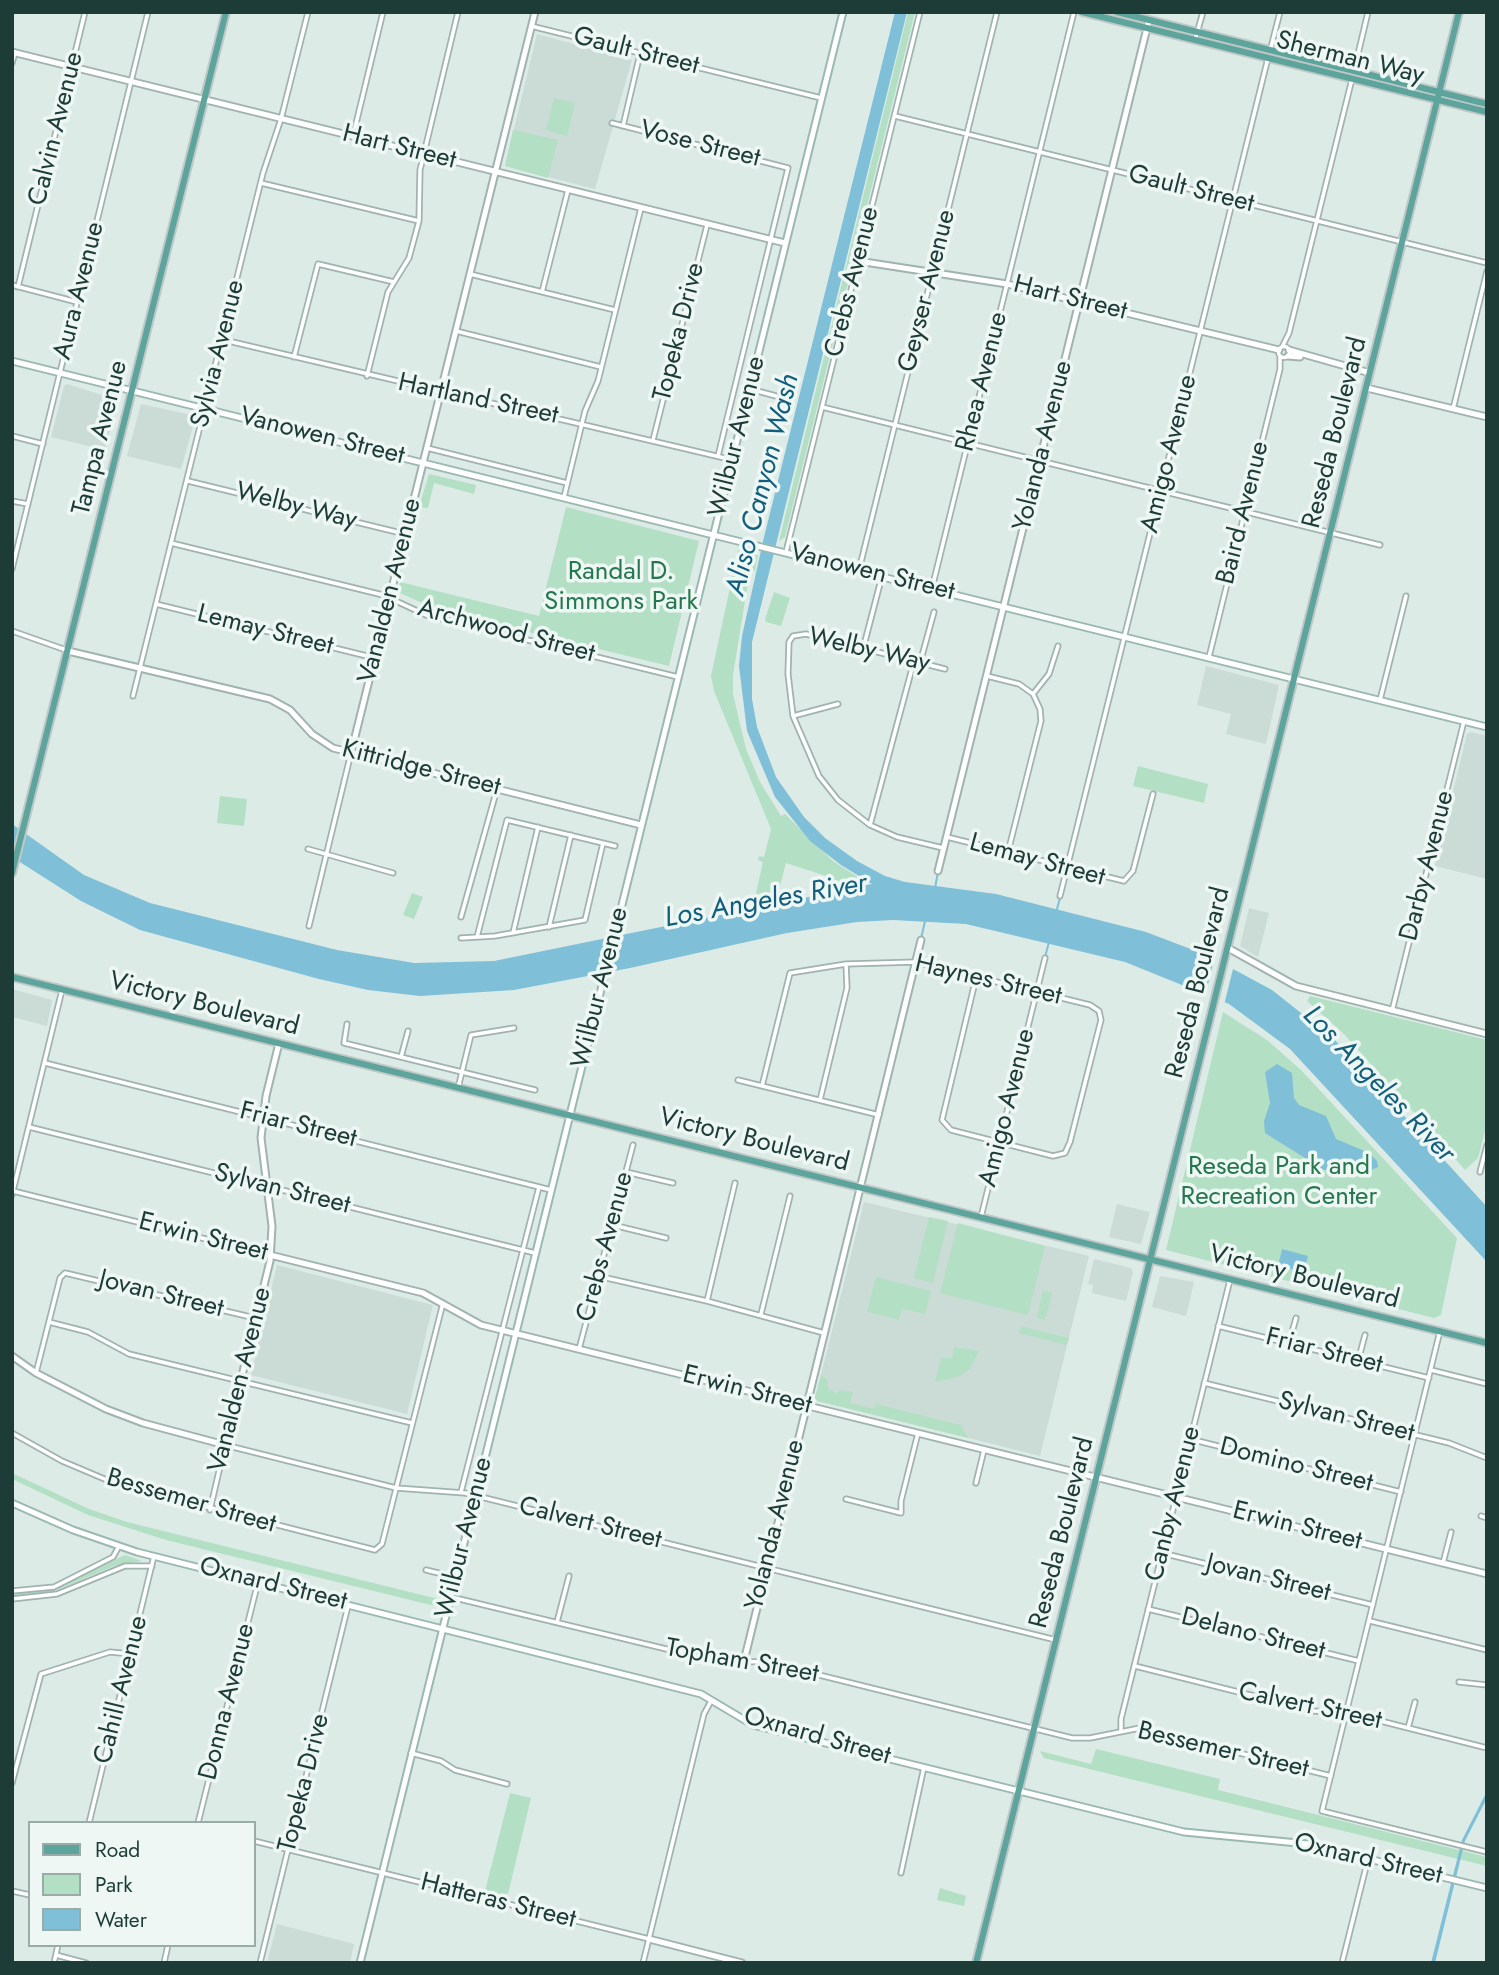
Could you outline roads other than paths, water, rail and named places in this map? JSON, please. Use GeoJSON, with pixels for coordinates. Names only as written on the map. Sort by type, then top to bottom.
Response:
{"type":"FeatureCollection","features":[{"type":"Feature","properties":{"kind":"main road","name":"Tampa Avenue"},"geometry":{"type":"LineString","coordinates":[[12,873],[226,12]]}},
{"type":"Feature","properties":{"kind":"main road","name":"Sherman Way"},"geometry":{"type":"LineString","coordinates":[[1082,12],[1198,32],[1487,104]]}},
{"type":"Feature","properties":{"kind":"main road","name":"Sherman Way"},"geometry":{"type":"LineString","coordinates":[[1116,12],[1195,40],[1487,112]]}},
{"type":"Feature","properties":{"kind":"main road","name":"Reseda Boulevard"},"geometry":{"type":"LineString","coordinates":[[976,1963],[1460,12]]}},
{"type":"Feature","properties":{"kind":"main road"},"geometry":{"type":"LineString","coordinates":[[1352,79],[1354,71]]}},
{"type":"Feature","properties":{"kind":"main road","name":"Victory Boulevard"},"geometry":{"type":"LineString","coordinates":[[12,977],[1487,1343]]}},
{"type":"Feature","properties":{"kind":"street","name":"Calvin Avenue"},"geometry":{"type":"LineString","coordinates":[[18,287],[85,12]]}},
{"type":"Feature","properties":{"kind":"street","name":"Aura Avenue"},"geometry":{"type":"LineString","coordinates":[[13,566],[148,12]]}},
{"type":"Feature","properties":{"kind":"street","name":"Sylvia Avenue"},"geometry":{"type":"LineString","coordinates":[[133,696],[224,340],[261,183],[281,119],[308,12]]}},
{"type":"Feature","properties":{"kind":"street"},"geometry":{"type":"LineString","coordinates":[[353,136],[383,12]]}},
{"type":"Feature","properties":{"kind":"street"},"geometry":{"type":"LineString","coordinates":[[367,376],[394,282],[409,258],[419,221],[419,176],[423,154],[458,12]]}},
{"type":"Feature","properties":{"kind":"street","name":"Vanalden Avenue"},"geometry":{"type":"LineString","coordinates":[[309,926],[535,12]]}},
{"type":"Feature","properties":{"kind":"street","name":"Wilbur Avenue"},"geometry":{"type":"LineString","coordinates":[[360,1963],[843,12]]}},
{"type":"Feature","properties":{"kind":"street","name":"Crebs Avenue"},"geometry":{"type":"LineString","coordinates":[[786,552],[920,12]]}},
{"type":"Feature","properties":{"kind":"street","name":"Geyser Avenue"},"geometry":{"type":"LineString","coordinates":[[859,570],[997,12]]}},
{"type":"Feature","properties":{"kind":"street","name":"Rhea Avenue"},"geometry":{"type":"LineString","coordinates":[[932,588],[1074,12]]}},
{"type":"Feature","properties":{"kind":"street"},"geometry":{"type":"LineString","coordinates":[[1195,40],[1203,12]]}},
{"type":"Feature","properties":{"kind":"street","name":"Amigo Avenue"},"geometry":{"type":"LineString","coordinates":[[1060,896],[1280,12]]}},
{"type":"Feature","properties":{"kind":"street"},"geometry":{"type":"LineString","coordinates":[[1354,71],[1368,12]]}},
{"type":"Feature","properties":{"kind":"street","name":"Yolanda Avenue"},"geometry":{"type":"LineString","coordinates":[[938,871],[1148,24]]}},
{"type":"Feature","properties":{"kind":"street","name":"Gault Street"},"geometry":{"type":"LineString","coordinates":[[531,26],[821,98]]}},
{"type":"Feature","properties":{"kind":"street","name":"Hart Street"},"geometry":{"type":"LineString","coordinates":[[13,53],[785,243]]}},
{"type":"Feature","properties":{"kind":"street"},"geometry":{"type":"LineString","coordinates":[[12,63],[13,53]]}},
{"type":"Feature","properties":{"kind":"street"},"geometry":{"type":"LineString","coordinates":[[623,126],[640,54]]}},
{"type":"Feature","properties":{"kind":"street","name":"Baird Avenue"},"geometry":{"type":"LineString","coordinates":[[1209,657],[1280,369],[1288,353],[1289,333],[1352,79]]}},
{"type":"Feature","properties":{"kind":"street","name":"Gault Street"},"geometry":{"type":"LineString","coordinates":[[895,116],[1487,263]]}},
{"type":"Feature","properties":{"kind":"street","name":"Vose Street"},"geometry":{"type":"LineString","coordinates":[[612,123],[788,168],[772,240]]}},
{"type":"Feature","properties":{"kind":"street"},"geometry":{"type":"LineString","coordinates":[[261,183],[419,221]]}},
{"type":"Feature","properties":{"kind":"street"},"geometry":{"type":"LineString","coordinates":[[542,292],[568,190]]}},
{"type":"Feature","properties":{"kind":"street"},"geometry":{"type":"LineString","coordinates":[[564,497],[583,422],[601,368],[641,208]]}},
{"type":"Feature","properties":{"kind":"street","name":"Topeka Drive"},"geometry":{"type":"LineString","coordinates":[[653,440],[707,224]]}},
{"type":"Feature","properties":{"kind":"street"},"geometry":{"type":"LineString","coordinates":[[718,456],[772,240]]}},
{"type":"Feature","properties":{"kind":"street","name":"Hart Street"},"geometry":{"type":"LineString","coordinates":[[858,261],[1007,284],[1280,351]]}},
{"type":"Feature","properties":{"kind":"street"},"geometry":{"type":"LineString","coordinates":[[294,357],[318,264],[394,282]]}},
{"type":"Feature","properties":{"kind":"street"},"geometry":{"type":"LineString","coordinates":[[1453,409],[1487,271]]}},
{"type":"Feature","properties":{"kind":"street"},"geometry":{"type":"LineString","coordinates":[[470,274],[615,310]]}},
{"type":"Feature","properties":{"kind":"street"},"geometry":{"type":"LineString","coordinates":[[12,285],[77,302]]}},
{"type":"Feature","properties":{"kind":"street"},"geometry":{"type":"LineString","coordinates":[[456,331],[601,368]]}},
{"type":"Feature","properties":{"kind":"street","name":"Baird Avenue"},"geometry":{"type":"LineString","coordinates":[[1280,369],[1280,351],[1289,333]]}},
{"type":"Feature","properties":{"kind":"street","name":"Hartland Street"},"geometry":{"type":"LineString","coordinates":[[224,340],[367,376],[441,389],[583,422],[733,460]]}},
{"type":"Feature","properties":{"kind":"street"},"geometry":{"type":"LineString","coordinates":[[1280,351],[1288,353]]}},
{"type":"Feature","properties":{"kind":"street"},"geometry":{"type":"LineString","coordinates":[[1280,351],[1370,373]]}},
{"type":"Feature","properties":{"kind":"street","name":"Vanowen Street"},"geometry":{"type":"LineString","coordinates":[[12,361],[1487,727]]}},
{"type":"Feature","properties":{"kind":"street"},"geometry":{"type":"LineString","coordinates":[[1367,388],[1487,417]]}},
{"type":"Feature","properties":{"kind":"street"},"geometry":{"type":"LineString","coordinates":[[750,389],[776,396]]}},
{"type":"Feature","properties":{"kind":"street"},"geometry":{"type":"LineString","coordinates":[[822,407],[1380,545]]}},
{"type":"Feature","properties":{"kind":"street"},"geometry":{"type":"LineString","coordinates":[[12,436],[43,444]]}},
{"type":"Feature","properties":{"kind":"street"},"geometry":{"type":"LineString","coordinates":[[427,448],[567,483]]}},
{"type":"Feature","properties":{"kind":"street","name":"Welby Way"},"geometry":{"type":"LineString","coordinates":[[188,481],[405,534]]}},
{"type":"Feature","properties":{"kind":"street"},"geometry":{"type":"LineString","coordinates":[[12,500],[28,505]]}},
{"type":"Feature","properties":{"kind":"street","name":"Archwood Street"},"geometry":{"type":"LineString","coordinates":[[171,543],[390,597],[426,615],[678,677]]}},
{"type":"Feature","properties":{"kind":"street"},"geometry":{"type":"LineString","coordinates":[[863,649],[882,576]]}},
{"type":"Feature","properties":{"kind":"street"},"geometry":{"type":"LineString","coordinates":[[1380,700],[1406,596]]}},
{"type":"Feature","properties":{"kind":"street","name":"Lemay Street"},"geometry":{"type":"LineString","coordinates":[[156,604],[375,658]]}},
{"type":"Feature","properties":{"kind":"street"},"geometry":{"type":"LineString","coordinates":[[920,663],[934,612]]}},
{"type":"Feature","properties":{"kind":"street","name":"Kittridge Street"},"geometry":{"type":"LineString","coordinates":[[12,631],[68,651],[270,699],[290,710],[323,743],[351,753],[641,825]]}},
{"type":"Feature","properties":{"kind":"street","name":"Welby Way"},"geometry":{"type":"LineString","coordinates":[[793,636],[806,634],[944,669]]}},
{"type":"Feature","properties":{"kind":"street","name":"Lemay Street"},"geometry":{"type":"LineString","coordinates":[[793,636],[788,647],[793,716],[819,776],[843,805],[870,825],[897,837],[944,848]]}},
{"type":"Feature","properties":{"kind":"street"},"geometry":{"type":"LineString","coordinates":[[1033,694],[1049,674],[1058,646]]}},
{"type":"Feature","properties":{"kind":"street"},"geometry":{"type":"LineString","coordinates":[[870,825],[914,661]]}},
{"type":"Feature","properties":{"kind":"street"},"geometry":{"type":"LineString","coordinates":[[987,676],[1019,684],[1033,694],[1040,709],[1041,721],[1007,852]]}},
{"type":"Feature","properties":{"kind":"street"},"geometry":{"type":"LineString","coordinates":[[793,716],[838,704]]}},
{"type":"Feature","properties":{"kind":"street","name":"Darby Avenue"},"geometry":{"type":"LineString","coordinates":[[1392,1011],[1464,721]]}},
{"type":"Feature","properties":{"kind":"street"},"geometry":{"type":"LineString","coordinates":[[461,917],[497,789]]}},
{"type":"Feature","properties":{"kind":"street","name":"Lemay Street"},"geometry":{"type":"LineString","coordinates":[[947,837],[1117,881],[1128,879],[1133,871],[1153,793]]}},
{"type":"Feature","properties":{"kind":"street"},"geometry":{"type":"LineString","coordinates":[[477,937],[507,820],[615,846]]}},
{"type":"Feature","properties":{"kind":"street"},"geometry":{"type":"LineString","coordinates":[[513,933],[538,827]]}},
{"type":"Feature","properties":{"kind":"street"},"geometry":{"type":"LineString","coordinates":[[549,927],[571,835]]}},
{"type":"Feature","properties":{"kind":"street"},"geometry":{"type":"LineString","coordinates":[[461,938],[513,933],[585,920],[603,843]]}},
{"type":"Feature","properties":{"kind":"street"},"geometry":{"type":"LineString","coordinates":[[308,849],[393,873]]}},
{"type":"Feature","properties":{"kind":"street","name":"Yolanda Avenue"},"geometry":{"type":"LineString","coordinates":[[744,1661],[921,940]]}},
{"type":"Feature","properties":{"kind":"street"},"geometry":{"type":"LineString","coordinates":[[1227,952],[1296,986],[1487,1034]]}},
{"type":"Feature","properties":{"kind":"street","name":"Amigo Avenue"},"geometry":{"type":"LineString","coordinates":[[981,1217],[1045,958]]}},
{"type":"Feature","properties":{"kind":"street","name":"Haynes Street"},"geometry":{"type":"LineString","coordinates":[[762,1086],[790,973],[846,964],[916,962],[1090,1005],[1099,1012],[1101,1020],[1065,1153],[1053,1156],[1000,1142]]}},
{"type":"Feature","properties":{"kind":"street"},"geometry":{"type":"LineString","coordinates":[[820,1100],[847,988],[846,964]]}},
{"type":"Feature","properties":{"kind":"street"},"geometry":{"type":"LineString","coordinates":[[976,978],[942,1117],[944,1124],[951,1130],[1000,1142]]}},
{"type":"Feature","properties":{"kind":"street"},"geometry":{"type":"LineString","coordinates":[[13,1193],[62,990]]}},
{"type":"Feature","properties":{"kind":"street"},"geometry":{"type":"LineString","coordinates":[[347,1024],[343,1041],[401,1058],[535,1090]]}},
{"type":"Feature","properties":{"kind":"street"},"geometry":{"type":"LineString","coordinates":[[457,1088],[471,1035],[514,1028]]}},
{"type":"Feature","properties":{"kind":"street"},"geometry":{"type":"LineString","coordinates":[[401,1058],[408,1031]]}},
{"type":"Feature","properties":{"kind":"street","name":"Vanalden Avenue"},"geometry":{"type":"LineString","coordinates":[[210,1510],[270,1255],[272,1226],[261,1138],[279,1043]]}},
{"type":"Feature","properties":{"kind":"street","name":"Friar Street"},"geometry":{"type":"LineString","coordinates":[[45,1063],[551,1189]]}},
{"type":"Feature","properties":{"kind":"street"},"geometry":{"type":"LineString","coordinates":[[738,1080],[879,1115]]}},
{"type":"Feature","properties":{"kind":"street","name":"Sylvan Street"},"geometry":{"type":"LineString","coordinates":[[29,1128],[535,1253]]}},
{"type":"Feature","properties":{"kind":"street","name":"Crebs Avenue"},"geometry":{"type":"LineString","coordinates":[[579,1349],[633,1145]]}},
{"type":"Feature","properties":{"kind":"street"},"geometry":{"type":"LineString","coordinates":[[1480,1172],[1487,1145]]}},
{"type":"Feature","properties":{"kind":"street"},"geometry":{"type":"LineString","coordinates":[[626,1172],[673,1183]]}},
{"type":"Feature","properties":{"kind":"street"},"geometry":{"type":"LineString","coordinates":[[707,1301],[736,1183]]}},
{"type":"Feature","properties":{"kind":"street","name":"Wilbur Avenue"},"geometry":{"type":"LineString","coordinates":[[461,1492],[539,1187]]}},
{"type":"Feature","properties":{"kind":"street","name":"Erwin Street"},"geometry":{"type":"LineString","coordinates":[[13,1193],[423,1293],[475,1323],[515,1334],[1487,1574]]}},
{"type":"Feature","properties":{"kind":"street"},"geometry":{"type":"LineString","coordinates":[[761,1314],[790,1196]]}},
{"type":"Feature","properties":{"kind":"street"},"geometry":{"type":"LineString","coordinates":[[613,1224],[666,1238]]}},
{"type":"Feature","properties":{"kind":"street","name":"Jovan Street"},"geometry":{"type":"LineString","coordinates":[[49,1322],[60,1278],[65,1273],[257,1319]]}},
{"type":"Feature","properties":{"kind":"street"},"geometry":{"type":"LineString","coordinates":[[598,1276],[761,1314],[824,1333]]}},
{"type":"Feature","properties":{"kind":"street","name":"Canby Avenue"},"geometry":{"type":"LineString","coordinates":[[1121,1730],[1121,1719],[1230,1279]]}},
{"type":"Feature","properties":{"kind":"street"},"geometry":{"type":"LineString","coordinates":[[396,1488],[443,1303]]}},
{"type":"Feature","properties":{"kind":"street"},"geometry":{"type":"LineString","coordinates":[[1289,1343],[1296,1318]]}},
{"type":"Feature","properties":{"kind":"street"},"geometry":{"type":"LineString","coordinates":[[36,1373],[49,1322],[88,1332],[129,1354],[412,1423]]}},
{"type":"Feature","properties":{"kind":"street","name":"Friar Street"},"geometry":{"type":"LineString","coordinates":[[1218,1326],[1429,1378]]}},
{"type":"Feature","properties":{"kind":"street"},"geometry":{"type":"LineString","coordinates":[[1440,1331],[1322,1811],[1487,1852]]}},
{"type":"Feature","properties":{"kind":"street"},"geometry":{"type":"LineString","coordinates":[[1358,1361],[1365,1335]]}},
{"type":"Feature","properties":{"kind":"street","name":"Calvert Street"},"geometry":{"type":"LineString","coordinates":[[12,1356],[36,1373],[106,1409],[143,1423],[396,1488],[461,1492],[1056,1640]]}},
{"type":"Feature","properties":{"kind":"street"},"geometry":{"type":"LineString","coordinates":[[1431,1370],[1487,1384]]}},
{"type":"Feature","properties":{"kind":"street","name":"Sylvan Street"},"geometry":{"type":"LineString","coordinates":[[1204,1382],[1449,1443],[1487,1458]]}},
{"type":"Feature","properties":{"kind":"street","name":"Bessemer Street"},"geometry":{"type":"LineString","coordinates":[[12,1433],[62,1461],[114,1483],[210,1510],[378,1549],[396,1488]]}},
{"type":"Feature","properties":{"kind":"street"},"geometry":{"type":"LineString","coordinates":[[846,1499],[901,1513],[901,1501],[918,1433]]}},
{"type":"Feature","properties":{"kind":"street","name":"Domino Street"},"geometry":{"type":"LineString","coordinates":[[1190,1439],[1401,1492]]}},
{"type":"Feature","properties":{"kind":"street"},"geometry":{"type":"LineString","coordinates":[[976,1483],[984,1450]]}},
{"type":"Feature","properties":{"kind":"street"},"geometry":{"type":"LineString","coordinates":[[12,1503],[50,1521],[155,1556]]}},
{"type":"Feature","properties":{"kind":"street"},"geometry":{"type":"LineString","coordinates":[[1443,1563],[1451,1532]]}},
{"type":"Feature","properties":{"kind":"street"},"geometry":{"type":"LineString","coordinates":[[12,1591],[54,1587],[113,1557],[119,1546]]}},
{"type":"Feature","properties":{"kind":"street","name":"Jovan Street"},"geometry":{"type":"LineString","coordinates":[[1162,1553],[1373,1605]]}},
{"type":"Feature","properties":{"kind":"street","name":"Cahill Avenue"},"geometry":{"type":"LineString","coordinates":[[89,1821],[155,1556]]}},
{"type":"Feature","properties":{"kind":"street","name":"Oxnard Street"},"geometry":{"type":"LineString","coordinates":[[155,1556],[713,1699],[753,1724],[924,1767],[1190,1833],[1296,1842],[1487,1888]]}},
{"type":"Feature","properties":{"kind":"street"},"geometry":{"type":"LineString","coordinates":[[12,1599],[57,1594],[116,1568],[152,1566]]}},
{"type":"Feature","properties":{"kind":"street"},"geometry":{"type":"LineString","coordinates":[[426,1570],[455,1577]]}},
{"type":"Feature","properties":{"kind":"street"},"geometry":{"type":"LineString","coordinates":[[557,1623],[569,1576]]}},
{"type":"Feature","properties":{"kind":"street","name":"Donna Avenue"},"geometry":{"type":"LineString","coordinates":[[198,1821],[258,1582]]}},
{"type":"Feature","properties":{"kind":"street","name":"Topham Street"},"geometry":{"type":"LineString","coordinates":[[450,1596],[716,1661],[775,1664],[1034,1729]]}},
{"type":"Feature","properties":{"kind":"street","name":"Topeka Drive"},"geometry":{"type":"LineString","coordinates":[[260,1963],[349,1604]]}},
{"type":"Feature","properties":{"kind":"street","name":"Delano Street"},"geometry":{"type":"LineString","coordinates":[[1148,1609],[1359,1661]]}},
{"type":"Feature","properties":{"kind":"street"},"geometry":{"type":"LineString","coordinates":[[1369,1621],[1487,1650]]}},
{"type":"Feature","properties":{"kind":"street"},"geometry":{"type":"LineString","coordinates":[[12,1783],[41,1674],[110,1652],[131,1654]]}},
{"type":"Feature","properties":{"kind":"street","name":"Calvert Street"},"geometry":{"type":"LineString","coordinates":[[1134,1666],[1314,1711],[1346,1713],[1487,1748]]}},
{"type":"Feature","properties":{"kind":"street"},"geometry":{"type":"LineString","coordinates":[[1459,1682],[1487,1685]]}},
{"type":"Feature","properties":{"kind":"street"},"geometry":{"type":"LineString","coordinates":[[643,1963],[704,1714],[713,1699]]}},
{"type":"Feature","properties":{"kind":"street"},"geometry":{"type":"LineString","coordinates":[[1408,1728],[1415,1702]]}},
{"type":"Feature","properties":{"kind":"street","name":"Bessemer Street"},"geometry":{"type":"LineString","coordinates":[[1034,1729],[1083,1739],[1140,1728],[1331,1776]]}},
{"type":"Feature","properties":{"kind":"street"},"geometry":{"type":"LineString","coordinates":[[411,1753],[441,1761],[455,1770],[507,1784]]}},
{"type":"Feature","properties":{"kind":"street"},"geometry":{"type":"LineString","coordinates":[[901,1873],[924,1767]]}},
{"type":"Feature","properties":{"kind":"street","name":"Hatteras Street"},"geometry":{"type":"LineString","coordinates":[[256,1842],[742,1963]]}},
{"type":"Feature","properties":{"kind":"street"},"geometry":{"type":"LineString","coordinates":[[1342,1963],[1368,1859]]}},
{"type":"Feature","properties":{"kind":"street"},"geometry":{"type":"LineString","coordinates":[[54,1963],[58,1947]]}},
{"type":"Feature","properties":{"kind":"street"},"geometry":{"type":"LineString","coordinates":[[56,1955],[86,1963]]}},
{"type":"Feature","properties":{"kind":"water"},"geometry":{"type":"Polygon","coordinates":[[[895,12],[907,12],[752,642],[752,699],[757,727],[776,777],[804,817],[825,838],[857,861],[885,876],[905,882],[996,894],[1146,932],[1209,956],[1272,990],[1334,1039],[1487,1207],[1487,1262],[1290,1049],[1229,1004],[1125,962],[966,924],[893,920],[857,922],[787,933],[630,968],[514,990],[420,996],[368,990],[319,979],[140,930],[81,901],[12,857],[12,824],[84,875],[150,903],[337,950],[414,963],[494,961],[872,884],[810,841],[775,797],[747,731],[739,666],[742,636],[764,537],[895,12]]]}},
{"type":"Feature","properties":{"kind":"water"},"geometry":{"type":"Polygon","coordinates":[[[1277,1064],[1292,1073],[1294,1098],[1299,1105],[1326,1116],[1336,1139],[1369,1153],[1377,1161],[1378,1167],[1369,1171],[1324,1170],[1265,1133],[1264,1121],[1270,1103],[1265,1072],[1277,1064]]]}},
{"type":"Feature","properties":{"kind":"water"},"geometry":{"type":"Polygon","coordinates":[[[1282,1249],[1308,1256],[1304,1272],[1278,1266],[1282,1249]]]}},
{"type":"Feature","properties":{"kind":"water"},"geometry":{"type":"Polygon","coordinates":[[[1487,1791],[1487,1798],[1465,1841],[1435,1963],[1431,1963],[1462,1840],[1487,1791]]]}},
{"type":"Feature","properties":{"kind":"waterway"},"geometry":{"type":"LineString","coordinates":[[935,888],[938,872]]}},
{"type":"Feature","properties":{"kind":"waterway"},"geometry":{"type":"LineString","coordinates":[[1057,909],[1060,898]]}},
{"type":"Feature","properties":{"kind":"waterway"},"geometry":{"type":"LineString","coordinates":[[921,939],[925,921]]}},
{"type":"Feature","properties":{"kind":"waterway"},"geometry":{"type":"LineString","coordinates":[[1045,957],[1049,942]]}},
{"type":"Feature","properties":{"kind":"water label","name":"Aliso Canyon Wash"},"geometry":{"type":"Point","coordinates":[764,485]}},
{"type":"Feature","properties":{"kind":"water label","name":"Los Angeles River"},"geometry":{"type":"Point","coordinates":[766,902]}},
{"type":"Feature","properties":{"kind":"water label","name":"Los Angeles River"},"geometry":{"type":"Point","coordinates":[1378,1085]}},
{"type":"Feature","properties":{"kind":"park label","name":"Randal D. Simmons Park"},"geometry":{"type":"Point","coordinates":[621,588]}},
{"type":"Feature","properties":{"kind":"park label","name":"Reseda Park and Recreation Center"},"geometry":{"type":"Point","coordinates":[1279,1183]}}]}
